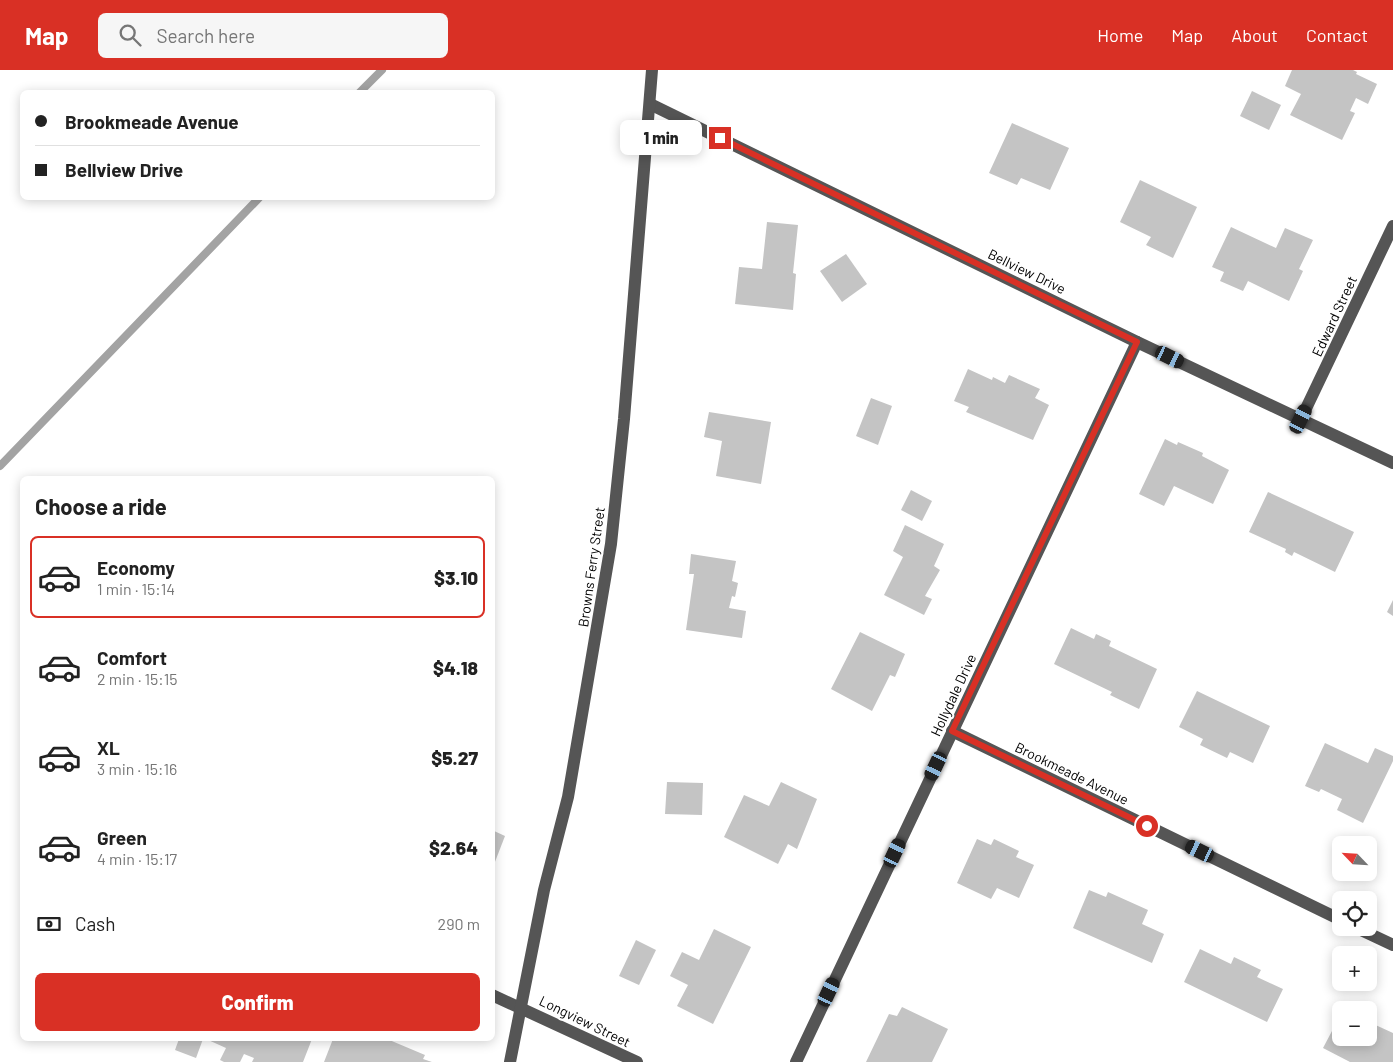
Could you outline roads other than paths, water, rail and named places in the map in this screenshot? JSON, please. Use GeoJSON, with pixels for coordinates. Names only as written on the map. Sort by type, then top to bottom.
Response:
{"type":"FeatureCollection","features":[{"type":"Feature","properties":{"kind":"street","name":"Browns Ferry Street"},"geometry":{"type":"LineString","coordinates":[[510,1062],[544,890],[568,796],[612,544],[652,70]]}},
{"type":"Feature","properties":{"kind":"street","name":"Bellview Drive"},"geometry":{"type":"LineString","coordinates":[[650,104],[1137,342],[1393,463]]}},
{"type":"Feature","properties":{"kind":"street","name":"Edward Street"},"geometry":{"type":"LineString","coordinates":[[1301,419],[1393,226]]}},
{"type":"Feature","properties":{"kind":"street","name":"Hollydale Drive"},"geometry":{"type":"LineString","coordinates":[[796,1062],[1137,342]]}},
{"type":"Feature","properties":{"kind":"street","name":"Brookmeade Avenue"},"geometry":{"type":"LineString","coordinates":[[952,731],[1332,916]]}},
{"type":"Feature","properties":{"kind":"street"},"geometry":{"type":"LineString","coordinates":[[1374,936],[1393,945]]}},
{"type":"Feature","properties":{"kind":"street","name":"Longview Street"},"geometry":{"type":"LineString","coordinates":[[495,996],[521,1006],[637,1062]]}},
{"type":"Feature","properties":{"kind":"waterway"},"geometry":{"type":"LineString","coordinates":[[362,90],[382,70]]}},
{"type":"Feature","properties":{"kind":"waterway"},"geometry":{"type":"LineString","coordinates":[[0,466],[257,200]]}}]}
